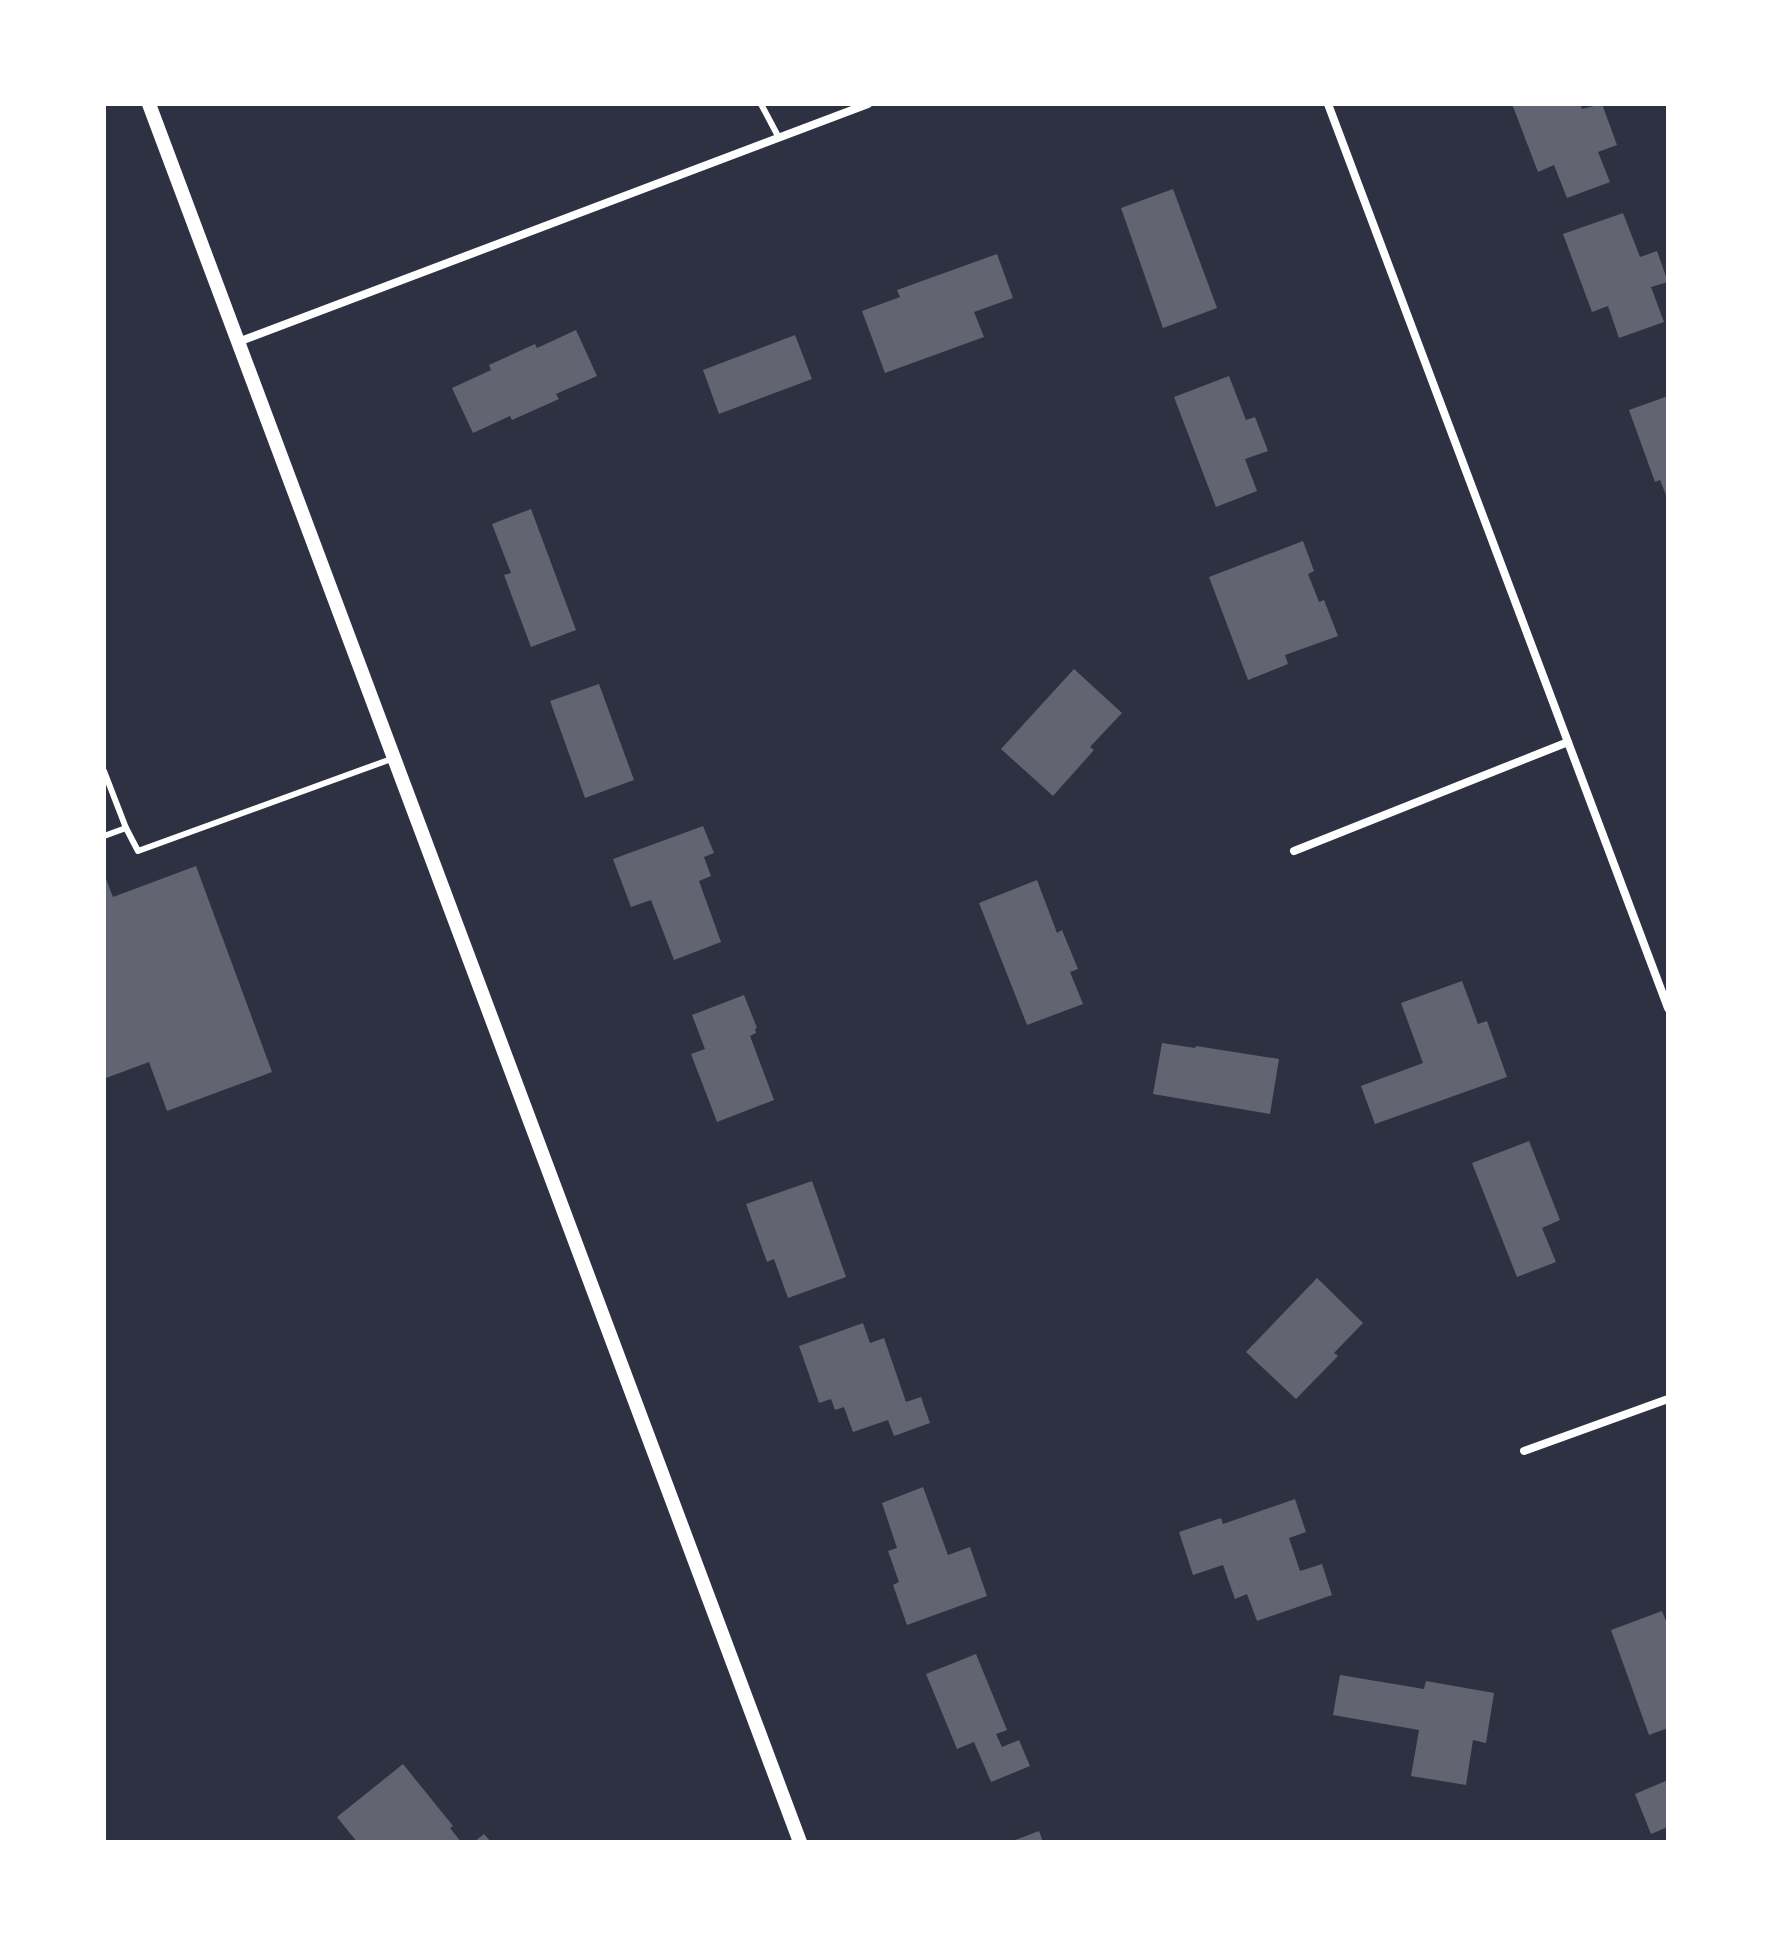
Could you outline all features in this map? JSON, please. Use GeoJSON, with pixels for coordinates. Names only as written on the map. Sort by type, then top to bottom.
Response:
{"type":"FeatureCollection","features":[{"type":"Feature","properties":{"kind":"street"},"geometry":{"type":"LineString","coordinates":[[149,104],[800,1842]]}},
{"type":"Feature","properties":{"kind":"street"},"geometry":{"type":"LineString","coordinates":[[238,342],[868,104]]}},
{"type":"Feature","properties":{"kind":"street"},"geometry":{"type":"LineString","coordinates":[[1328,104],[1668,1008]]}},
{"type":"Feature","properties":{"kind":"street"},"geometry":{"type":"LineString","coordinates":[[1294,851],[1568,742]]}},
{"type":"Feature","properties":{"kind":"street"},"geometry":{"type":"LineString","coordinates":[[1524,1451],[1668,1399]]}},
{"type":"Feature","properties":{"kind":"lane"},"geometry":{"type":"LineString","coordinates":[[761,104],[779,138]]}},
{"type":"Feature","properties":{"kind":"lane"},"geometry":{"type":"LineString","coordinates":[[104,771],[138,851],[394,758]]}},
{"type":"Feature","properties":{"kind":"lane"},"geometry":{"type":"LineString","coordinates":[[104,836],[126,828]]}},
{"type":"Feature","properties":{"kind":"building"},"geometry":{"type":"Polygon","coordinates":[[[1512,104],[1580,104],[1582,109],[1602,104],[1617,145],[1598,152],[1610,182],[1567,198],[1554,165],[1538,172],[1512,104]]]}},
{"type":"Feature","properties":{"kind":"building"},"geometry":{"type":"Polygon","coordinates":[[[1173,189],[1217,308],[1163,328],[1121,208],[1173,189]]]}},
{"type":"Feature","properties":{"kind":"building"},"geometry":{"type":"Polygon","coordinates":[[[1623,213],[1640,257],[1657,251],[1668,282],[1651,287],[1664,322],[1619,338],[1608,306],[1592,312],[1563,234],[1623,213]]]}},
{"type":"Feature","properties":{"kind":"building"},"geometry":{"type":"Polygon","coordinates":[[[997,254],[1013,298],[974,312],[984,337],[885,373],[862,311],[900,297],[897,290],[997,254]]]}},
{"type":"Feature","properties":{"kind":"building"},"geometry":{"type":"Polygon","coordinates":[[[576,330],[597,376],[556,394],[559,399],[473,433],[452,388],[491,370],[489,365],[576,330]]]}},
{"type":"Feature","properties":{"kind":"building"},"geometry":{"type":"Polygon","coordinates":[[[795,335],[812,379],[719,414],[703,370],[795,335]]]}},
{"type":"Feature","properties":{"kind":"building"},"geometry":{"type":"Polygon","coordinates":[[[1229,376],[1246,420],[1255,417],[1268,451],[1245,459],[1257,491],[1216,507],[1174,397],[1229,376]]]}},
{"type":"Feature","properties":{"kind":"building"},"geometry":{"type":"Polygon","coordinates":[[[1668,396],[1668,500],[1660,480],[1655,482],[1629,410],[1668,396]]]}},
{"type":"Feature","properties":{"kind":"building"},"geometry":{"type":"Polygon","coordinates":[[[531,509],[576,630],[531,647],[504,575],[511,573],[492,524],[531,509]]]}},
{"type":"Feature","properties":{"kind":"building"},"geometry":{"type":"Polygon","coordinates":[[[1303,541],[1314,571],[1308,574],[1319,602],[1324,600],[1338,636],[1285,655],[1288,664],[1248,680],[1209,577],[1303,541]]]}},
{"type":"Feature","properties":{"kind":"building"},"geometry":{"type":"Polygon","coordinates":[[[1074,669],[1122,713],[1090,747],[1094,750],[1053,796],[1001,749],[1074,669]]]}},
{"type":"Feature","properties":{"kind":"building"},"geometry":{"type":"Polygon","coordinates":[[[599,684],[634,780],[585,798],[550,701],[599,684]]]}},
{"type":"Feature","properties":{"kind":"building"},"geometry":{"type":"Polygon","coordinates":[[[703,826],[714,853],[704,857],[711,876],[699,881],[721,942],[674,960],[651,900],[631,907],[613,859],[703,826]]]}},
{"type":"Feature","properties":{"kind":"building"},"geometry":{"type":"Polygon","coordinates":[[[196,866],[272,1072],[167,1111],[149,1062],[106,1078],[104,1073],[104,874],[113,897],[196,866]]]}},
{"type":"Feature","properties":{"kind":"building"},"geometry":{"type":"Polygon","coordinates":[[[1037,880],[1057,933],[1062,930],[1078,969],[1070,972],[1083,1004],[1027,1025],[979,903],[1037,880]]]}},
{"type":"Feature","properties":{"kind":"building"},"geometry":{"type":"Polygon","coordinates":[[[1462,981],[1478,1024],[1487,1021],[1507,1077],[1375,1124],[1361,1086],[1423,1063],[1401,1003],[1462,981]]]}},
{"type":"Feature","properties":{"kind":"building"},"geometry":{"type":"Polygon","coordinates":[[[744,995],[757,1028],[756,1033],[750,1036],[774,1100],[717,1122],[691,1054],[705,1049],[692,1015],[744,995]]]}},
{"type":"Feature","properties":{"kind":"building"},"geometry":{"type":"Polygon","coordinates":[[[1162,1043],[1279,1059],[1270,1114],[1153,1094],[1162,1043]]]}},
{"type":"Feature","properties":{"kind":"building"},"geometry":{"type":"Polygon","coordinates":[[[1529,1141],[1560,1220],[1542,1228],[1556,1262],[1517,1277],[1472,1163],[1529,1141]]]}},
{"type":"Feature","properties":{"kind":"building"},"geometry":{"type":"Polygon","coordinates":[[[812,1181],[846,1277],[788,1298],[774,1259],[767,1262],[746,1204],[812,1181]]]}},
{"type":"Feature","properties":{"kind":"building"},"geometry":{"type":"Polygon","coordinates":[[[1317,1278],[1363,1323],[1334,1353],[1338,1356],[1296,1399],[1246,1352],[1317,1278]]]}},
{"type":"Feature","properties":{"kind":"building"},"geometry":{"type":"Polygon","coordinates":[[[863,1323],[870,1343],[884,1338],[906,1402],[921,1397],[930,1423],[894,1436],[888,1420],[853,1432],[844,1407],[835,1410],[831,1399],[819,1403],[799,1346],[863,1323]]]}},
{"type":"Feature","properties":{"kind":"building"},"geometry":{"type":"Polygon","coordinates":[[[923,1487],[948,1555],[970,1547],[987,1596],[907,1625],[893,1585],[899,1582],[888,1551],[897,1548],[882,1503],[923,1487]]]}},
{"type":"Feature","properties":{"kind":"building"},"geometry":{"type":"Polygon","coordinates":[[[1295,1499],[1306,1532],[1289,1538],[1300,1571],[1322,1564],[1332,1595],[1257,1621],[1247,1594],[1235,1599],[1223,1565],[1193,1575],[1179,1532],[1221,1518],[1223,1524],[1295,1499]]]}},
{"type":"Feature","properties":{"kind":"building"},"geometry":{"type":"Polygon","coordinates":[[[1662,1611],[1668,1626],[1668,1728],[1649,1735],[1611,1630],[1662,1611]]]}},
{"type":"Feature","properties":{"kind":"building"},"geometry":{"type":"Polygon","coordinates":[[[976,1654],[1007,1730],[996,1734],[1002,1747],[1019,1740],[1030,1766],[991,1782],[974,1742],[957,1749],[926,1674],[976,1654]]]}},
{"type":"Feature","properties":{"kind":"building"},"geometry":{"type":"Polygon","coordinates":[[[1340,1675],[1424,1689],[1426,1681],[1494,1693],[1486,1743],[1473,1740],[1466,1785],[1411,1776],[1419,1730],[1333,1715],[1340,1675]]]}},
{"type":"Feature","properties":{"kind":"building"},"geometry":{"type":"Polygon","coordinates":[[[403,1764],[453,1826],[450,1828],[461,1842],[357,1842],[337,1817],[403,1764]]]}},
{"type":"Feature","properties":{"kind":"building"},"geometry":{"type":"Polygon","coordinates":[[[1668,1780],[1668,1827],[1651,1834],[1635,1794],[1668,1780]]]}},
{"type":"Feature","properties":{"kind":"building"},"geometry":{"type":"Polygon","coordinates":[[[1039,1831],[1043,1842],[1010,1842],[1039,1831]]]}},
{"type":"Feature","properties":{"kind":"building"},"geometry":{"type":"Polygon","coordinates":[[[484,1834],[491,1842],[474,1842],[484,1834]]]}}]}
